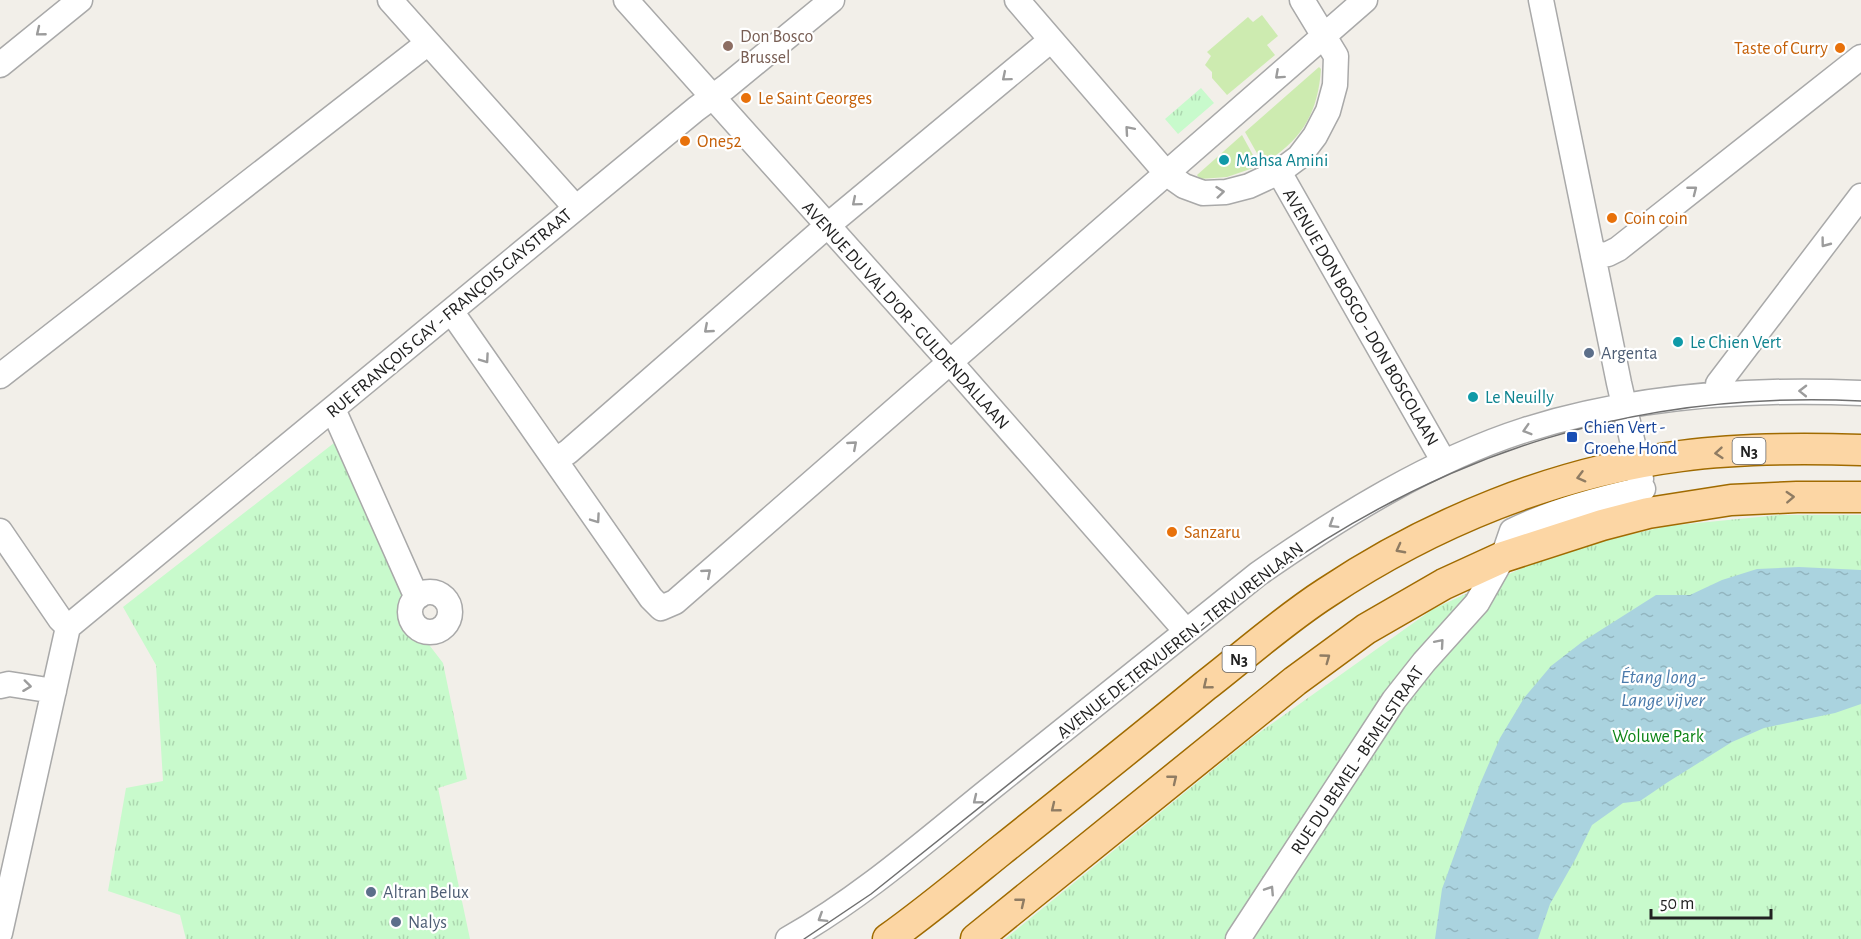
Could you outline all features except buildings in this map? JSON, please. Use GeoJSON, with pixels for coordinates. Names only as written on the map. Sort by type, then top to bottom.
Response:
{"type":"FeatureCollection","features":[{"type":"Feature","properties":{"kind":"main road","name":"N3"},"geometry":{"type":"LineString","coordinates":[[976,939],[1294,681],[1357,636],[1444,584],[1503,557],[1602,525],[1678,456],[1806,448],[1861,450]]}},
{"type":"Feature","properties":{"kind":"main road","name":"N3"},"geometry":{"type":"LineString","coordinates":[[888,939],[1273,632],[1324,594],[1372,564],[1475,513],[1562,481],[1731,500],[1861,497]]}},
{"type":"Feature","properties":{"kind":"street"},"geometry":{"type":"LineString","coordinates":[[0,65],[80,0]]}},
{"type":"Feature","properties":{"kind":"street"},"geometry":{"type":"LineString","coordinates":[[390,0],[576,208]]}},
{"type":"Feature","properties":{"kind":"street","name":"AVENUE DU VAL D'OR - GULDENDALLAAN"},"geometry":{"type":"LineString","coordinates":[[626,0],[1186,631]]}},
{"type":"Feature","properties":{"kind":"street","name":"RUE FRANÇOIS GAY - FRANÇOIS GAYSTRAAT"},"geometry":{"type":"LineString","coordinates":[[68,627],[832,0]]}},
{"type":"Feature","properties":{"kind":"street"},"geometry":{"type":"LineString","coordinates":[[1017,0],[1167,174],[1184,186],[1203,193],[1226,192],[1249,186],[1279,172],[1299,157],[1310,143],[1328,111],[1335,85],[1335,56],[1302,0]]}},
{"type":"Feature","properties":{"kind":"street"},"geometry":{"type":"LineString","coordinates":[[451,311],[651,598],[661,608],[675,602],[1365,0]]}},
{"type":"Feature","properties":{"kind":"street"},"geometry":{"type":"LineString","coordinates":[[1541,0],[1643,489]]}},
{"type":"Feature","properties":{"kind":"street"},"geometry":{"type":"LineString","coordinates":[[555,460],[568,452],[827,226],[1051,40]]}},
{"type":"Feature","properties":{"kind":"street"},"geometry":{"type":"LineString","coordinates":[[0,376],[428,43]]}},
{"type":"Feature","properties":{"kind":"street"},"geometry":{"type":"LineString","coordinates":[[1593,256],[1608,254],[1618,249],[1861,57]]}},
{"type":"Feature","properties":{"kind":"street","name":"AVENUE DON BOSCO - DON BOSCOLAAN"},"geometry":{"type":"LineString","coordinates":[[1279,172],[1444,462]]}},
{"type":"Feature","properties":{"kind":"street"},"geometry":{"type":"LineString","coordinates":[[1719,394],[1718,384],[1721,379],[1861,196]]}},
{"type":"Feature","properties":{"kind":"street","name":"AVENUE DE TERVUEREN - TERVURENLAAN"},"geometry":{"type":"LineString","coordinates":[[788,939],[827,915],[889,870],[1258,574],[1354,512],[1444,462],[1525,430],[1676,398],[1786,390],[1861,393]]}},
{"type":"Feature","properties":{"kind":"street"},"geometry":{"type":"LineString","coordinates":[[333,409],[418,596]]}},
{"type":"Feature","properties":{"kind":"street"},"geometry":{"type":"LineString","coordinates":[[0,531],[60,619],[68,627],[6,880],[0,933]]}},
{"type":"Feature","properties":{"kind":"street","name":"RUE DU BEMEL - BEMELSTRAAT"},"geometry":{"type":"LineString","coordinates":[[1238,939],[1394,700],[1477,603],[1503,557]]}},
{"type":"Feature","properties":{"kind":"street"},"geometry":{"type":"LineString","coordinates":[[0,686],[9,684],[54,691]]}},
{"type":"Feature","properties":{"kind":"green space"},"geometry":{"type":"Polygon","coordinates":[[[1262,15],[1278,36],[1267,45],[1275,55],[1227,95],[1212,78],[1212,72],[1205,65],[1211,56],[1207,52],[1248,17],[1253,22],[1262,15]]]}},
{"type":"Feature","properties":{"kind":"green space"},"geometry":{"type":"Polygon","coordinates":[[[1319,67],[1321,69],[1316,100],[1305,125],[1288,146],[1263,164],[1245,132],[1319,67]]]}},
{"type":"Feature","properties":{"kind":"green space"},"geometry":{"type":"Polygon","coordinates":[[[1201,88],[1214,103],[1178,134],[1165,119],[1201,88]]]}},
{"type":"Feature","properties":{"kind":"green space"},"geometry":{"type":"Polygon","coordinates":[[[1242,135],[1259,166],[1227,177],[1200,179],[1197,175],[1242,135]]]}},
{"type":"Feature","properties":{"kind":"green space"},"geometry":{"type":"Polygon","coordinates":[[[334,443],[417,629],[443,663],[467,779],[438,788],[470,939],[186,939],[180,915],[108,891],[126,788],[163,781],[156,665],[123,607],[334,443]]]}},
{"type":"Feature","properties":{"kind":"green space","name":"Woluwe Park"},"geometry":{"type":"Polygon","coordinates":[[[1779,515],[1861,515],[1861,939],[1005,939],[1253,737],[1433,609],[1548,556],[1578,547],[1667,526],[1779,515]]]}},
{"type":"Feature","properties":{"kind":"water","name":"Étang long - Lange vijver"},"geometry":{"type":"Polygon","coordinates":[[[1799,567],[1861,570],[1861,704],[1835,713],[1764,728],[1732,742],[1640,801],[1623,803],[1592,825],[1550,904],[1538,939],[1435,939],[1442,889],[1480,784],[1500,738],[1524,698],[1551,666],[1582,642],[1656,595],[1690,595],[1722,580],[1757,569],[1799,567]]]}},
{"type":"Feature","properties":{"kind":"tram line"},"geometry":{"type":"LineString","coordinates":[[804,939],[871,894],[1262,582],[1331,536],[1400,497],[1472,465],[1545,439],[1621,419],[1698,406],[1778,400],[1861,401]]}},
{"type":"Feature","properties":{"kind":"place","name":"Don Bosco Brussel"},"geometry":{"type":"Point","coordinates":[728,46]}},
{"type":"Feature","properties":{"kind":"place","name":"Taste of Curry"},"geometry":{"type":"Point","coordinates":[1840,48]}},
{"type":"Feature","properties":{"kind":"place","name":"Le Saint Georges"},"geometry":{"type":"Point","coordinates":[746,98]}},
{"type":"Feature","properties":{"kind":"place","name":"One52"},"geometry":{"type":"Point","coordinates":[685,141]}},
{"type":"Feature","properties":{"kind":"place","name":"Mahsa Amini"},"geometry":{"type":"Point","coordinates":[1224,160]}},
{"type":"Feature","properties":{"kind":"place","name":"Coin coin"},"geometry":{"type":"Point","coordinates":[1612,218]}},
{"type":"Feature","properties":{"kind":"place","name":"Le Chien Vert"},"geometry":{"type":"Point","coordinates":[1678,342]}},
{"type":"Feature","properties":{"kind":"place","name":"Argenta"},"geometry":{"type":"Point","coordinates":[1589,353]}},
{"type":"Feature","properties":{"kind":"place","name":"Le Neuilly"},"geometry":{"type":"Point","coordinates":[1473,397]}},
{"type":"Feature","properties":{"kind":"place","name":"Chien Vert - Groene Hond"},"geometry":{"type":"Point","coordinates":[1572,437]}},
{"type":"Feature","properties":{"kind":"place","name":"Sanzaru"},"geometry":{"type":"Point","coordinates":[1172,532]}},
{"type":"Feature","properties":{"kind":"place","name":"Altran Belux"},"geometry":{"type":"Point","coordinates":[371,892]}},
{"type":"Feature","properties":{"kind":"place","name":"Nalys"},"geometry":{"type":"Point","coordinates":[396,922]}}]}
